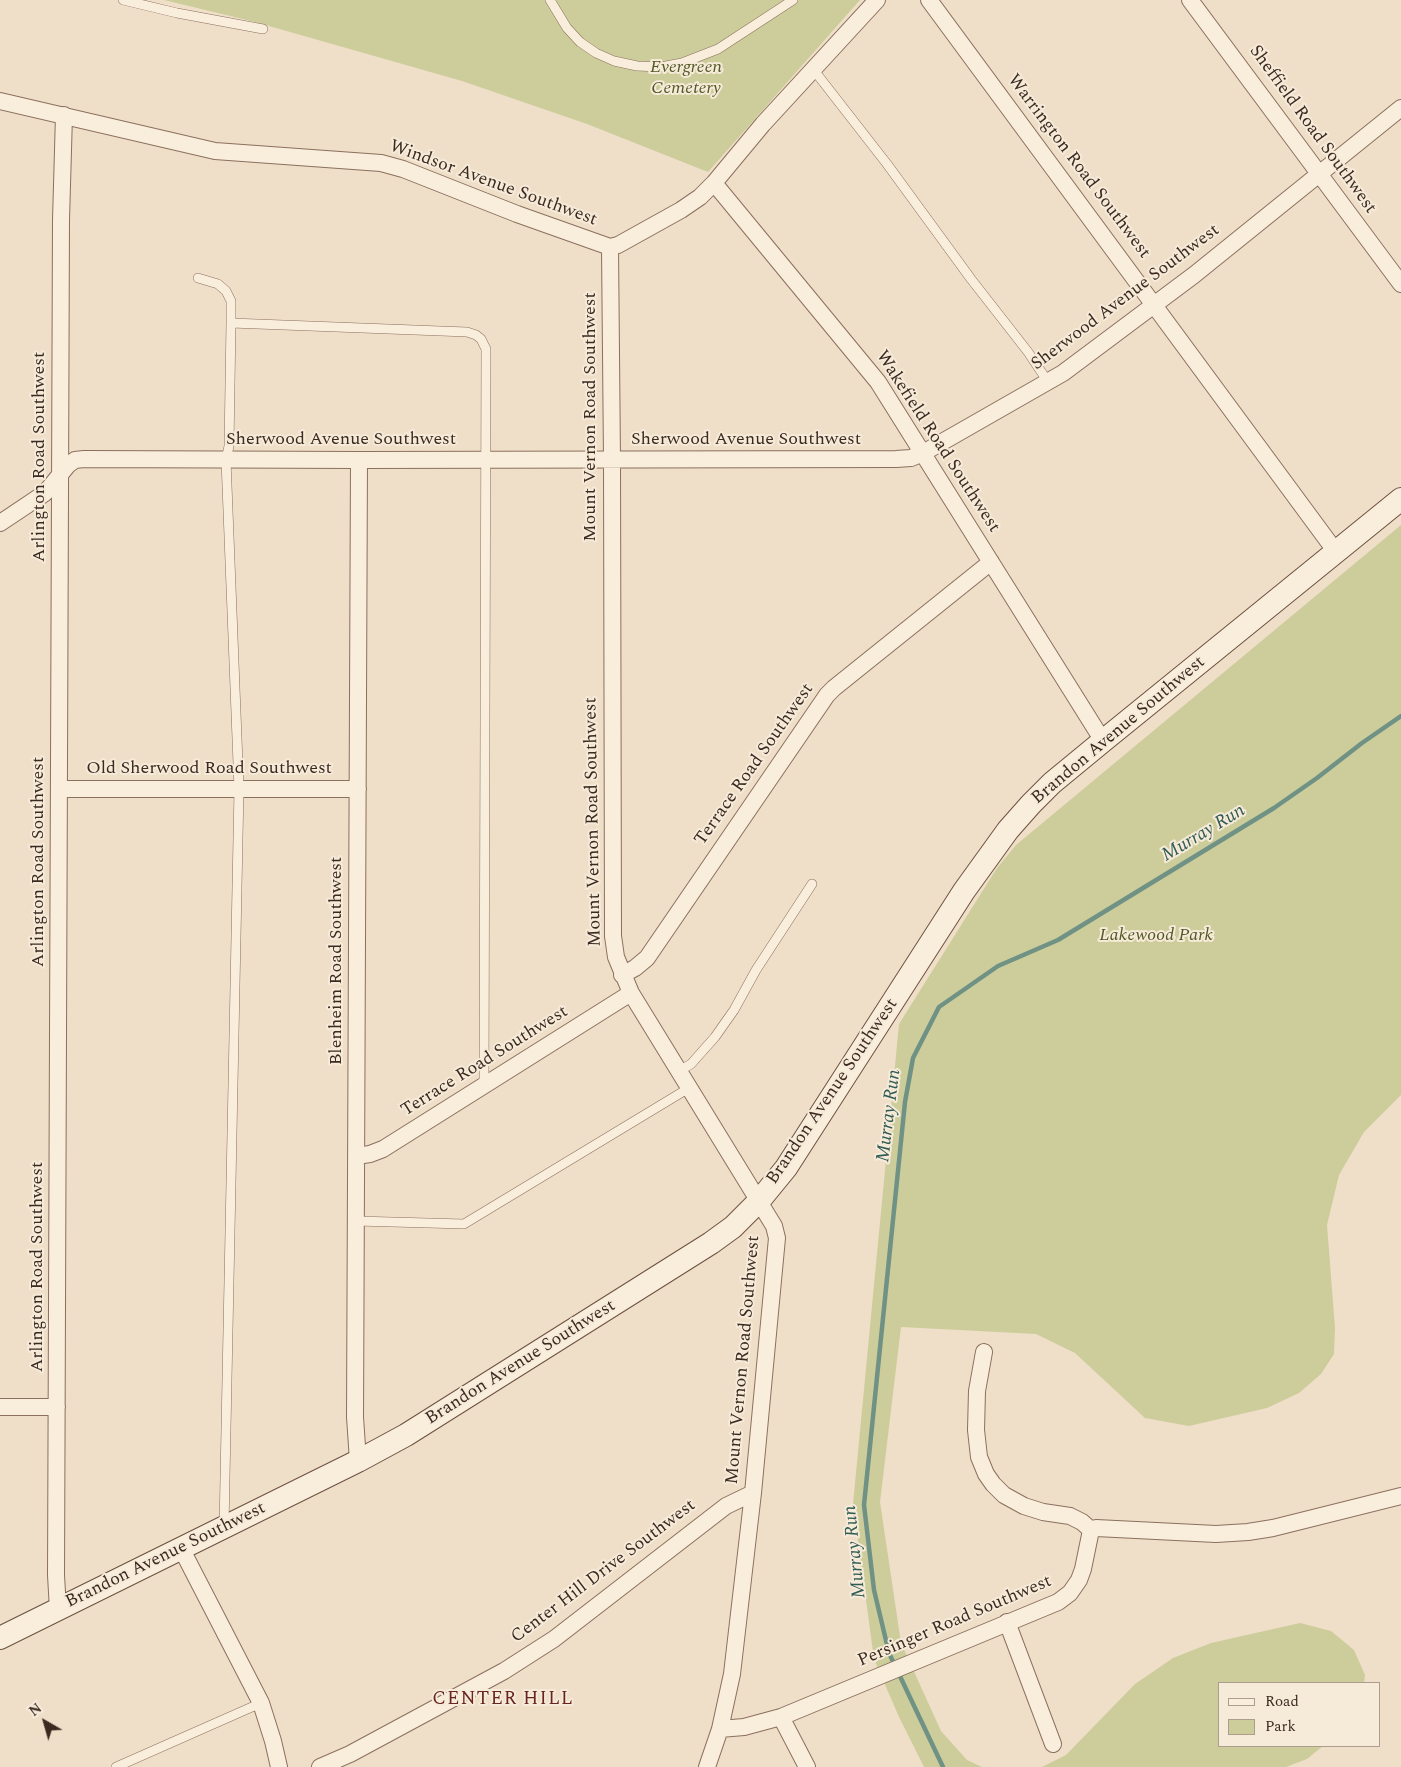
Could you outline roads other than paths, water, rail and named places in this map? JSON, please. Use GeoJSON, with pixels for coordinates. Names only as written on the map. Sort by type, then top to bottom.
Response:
{"type":"FeatureCollection","features":[{"type":"Feature","properties":{"kind":"main road","name":"Brandon Avenue Southwest"},"geometry":{"type":"LineString","coordinates":[[0,1638],[358,1461],[406,1435],[711,1244],[733,1227],[759,1201],[786,1168],[964,892],[1008,830],[1052,784],[1103,741],[1401,499]]}},
{"type":"Feature","properties":{"kind":"street","name":"Windsor Avenue Southwest"},"geometry":{"type":"LineString","coordinates":[[0,102],[64,115],[215,152],[381,163],[403,169],[517,214],[610,247],[618,245],[681,210],[700,197],[763,124],[877,0]]}},
{"type":"Feature","properties":{"kind":"street","name":"Warrington Road Southwest"},"geometry":{"type":"LineString","coordinates":[[929,0],[1336,552]]}},
{"type":"Feature","properties":{"kind":"street","name":"Sheffield Road Southwest"},"geometry":{"type":"LineString","coordinates":[[1190,0],[1401,284]]}},
{"type":"Feature","properties":{"kind":"street","name":"Sherwood Avenue Southwest"},"geometry":{"type":"LineString","coordinates":[[0,522],[45,493],[60,472],[75,460],[84,459],[896,460],[911,458],[923,454],[1048,382],[1155,305],[1401,108]]}},
{"type":"Feature","properties":{"kind":"street","name":"Arlington Road Southwest"},"geometry":{"type":"LineString","coordinates":[[58,1610],[56,1575],[60,472],[61,230],[64,115]]}},
{"type":"Feature","properties":{"kind":"street","name":"Wakefield Road Southwest"},"geometry":{"type":"LineString","coordinates":[[714,183],[878,382],[1103,741]]}},
{"type":"Feature","properties":{"kind":"street","name":"Mount Vernon Road Southwest"},"geometry":{"type":"LineString","coordinates":[[610,247],[613,936],[616,957],[631,993],[774,1226],[777,1238],[753,1492],[732,1674],[720,1729],[707,1767]]}},
{"type":"Feature","properties":{"kind":"street","name":"Blenheim Road Southwest"},"geometry":{"type":"LineString","coordinates":[[358,460],[355,1417],[358,1461]]}},
{"type":"Feature","properties":{"kind":"street","name":"Terrace Road Southwest"},"geometry":{"type":"LineString","coordinates":[[622,974],[636,968],[647,958],[827,695],[991,562]]}},
{"type":"Feature","properties":{"kind":"street","name":"Old Sherwood Road Southwest"},"geometry":{"type":"LineString","coordinates":[[59,789],[358,789]]}},
{"type":"Feature","properties":{"kind":"street","name":"Terrace Road Southwest"},"geometry":{"type":"LineString","coordinates":[[356,1156],[384,1149],[631,993]]}},
{"type":"Feature","properties":{"kind":"street"},"geometry":{"type":"LineString","coordinates":[[984,1352],[977,1391],[976,1430],[979,1457],[986,1474],[1004,1495],[1024,1506],[1043,1512],[1070,1516],[1082,1522],[1091,1530],[1101,1527],[1216,1534],[1248,1532],[1272,1528],[1401,1496]]}},
{"type":"Feature","properties":{"kind":"street"},"geometry":{"type":"LineString","coordinates":[[0,1407],[57,1407]]}},
{"type":"Feature","properties":{"kind":"street","name":"Center Hill Drive Southwest"},"geometry":{"type":"LineString","coordinates":[[320,1767],[350,1754],[474,1689],[512,1666],[554,1639],[726,1506],[753,1492]]}},
{"type":"Feature","properties":{"kind":"street","name":"Persinger Road Southwest"},"geometry":{"type":"LineString","coordinates":[[720,1729],[744,1727],[781,1717],[1058,1602],[1070,1593],[1079,1580],[1091,1530]]}},
{"type":"Feature","properties":{"kind":"street"},"geometry":{"type":"LineString","coordinates":[[181,1548],[261,1703],[279,1767]]}},
{"type":"Feature","properties":{"kind":"street"},"geometry":{"type":"LineString","coordinates":[[1007,1622],[1053,1744]]}},
{"type":"Feature","properties":{"kind":"street"},"geometry":{"type":"LineString","coordinates":[[781,1717],[807,1767]]}},
{"type":"Feature","properties":{"kind":"lane"},"geometry":{"type":"LineString","coordinates":[[123,0],[177,13],[263,29]]}},
{"type":"Feature","properties":{"kind":"lane"},"geometry":{"type":"LineString","coordinates":[[550,0],[566,28],[580,42],[596,53],[614,61],[637,66],[661,67],[682,64],[718,50],[793,0]]}},
{"type":"Feature","properties":{"kind":"lane"},"geometry":{"type":"LineString","coordinates":[[813,69],[887,164],[971,279],[1028,352],[1048,382]]}},
{"type":"Feature","properties":{"kind":"lane"},"geometry":{"type":"LineString","coordinates":[[198,278],[218,284],[226,290],[230,301],[231,323],[229,446],[226,460],[240,789],[224,1527]]}},
{"type":"Feature","properties":{"kind":"lane"},"geometry":{"type":"LineString","coordinates":[[231,323],[467,332],[481,339],[486,349],[484,460],[484,1086]]}},
{"type":"Feature","properties":{"kind":"lane"},"geometry":{"type":"LineString","coordinates":[[679,1071],[691,1064],[715,1037],[734,1010],[756,970],[812,884]]}},
{"type":"Feature","properties":{"kind":"lane"},"geometry":{"type":"LineString","coordinates":[[356,1221],[464,1224],[689,1088]]}},
{"type":"Feature","properties":{"kind":"lane"},"geometry":{"type":"LineString","coordinates":[[116,1767],[261,1703]]}},
{"type":"Feature","properties":{"kind":"waterway","name":"Murray Run"},"geometry":{"type":"LineString","coordinates":[[943,1767],[889,1653],[874,1590],[864,1505],[905,1102],[913,1058],[939,1007],[998,966],[1058,940],[1274,808],[1401,716]]}},
{"type":"Feature","properties":{"kind":"district","name":"CENTER HILL"},"geometry":{"type":"Point","coordinates":[503,1700]}},
{"type":"Feature","properties":{"kind":"park label","name":"Evergreen Cemetery"},"geometry":{"type":"Point","coordinates":[686,78]}},
{"type":"Feature","properties":{"kind":"park label","name":"Lakewood Park"},"geometry":{"type":"Point","coordinates":[1156,936]}}]}
